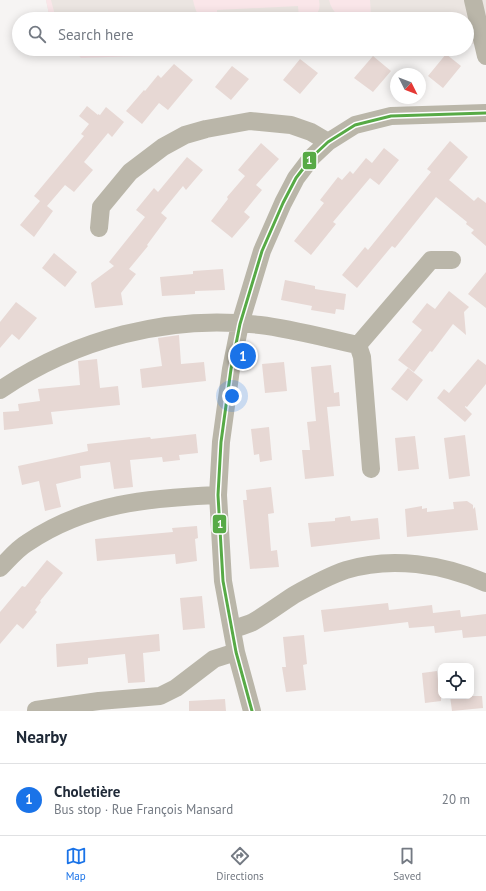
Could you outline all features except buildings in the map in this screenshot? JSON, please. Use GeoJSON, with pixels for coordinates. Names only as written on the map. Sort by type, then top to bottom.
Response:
{"type":"FeatureCollection","features":[{"type":"Feature","properties":{"kind":"street"},"geometry":{"type":"LineString","coordinates":[[473,0],[486,56]]}},
{"type":"Feature","properties":{"kind":"street"},"geometry":{"type":"LineString","coordinates":[[252,711],[236,652],[223,581],[218,495],[221,442],[231,369],[240,324],[262,251],[283,203],[296,178],[312,157],[328,142],[355,125],[391,116],[486,113]]}},
{"type":"Feature","properties":{"kind":"street"},"geometry":{"type":"LineString","coordinates":[[99,228],[102,208],[130,172],[163,147],[185,135],[206,129],[250,121],[292,125],[311,132],[328,142]]}},
{"type":"Feature","properties":{"kind":"street"},"geometry":{"type":"LineString","coordinates":[[358,345],[431,260],[452,260]]}},
{"type":"Feature","properties":{"kind":"street"},"geometry":{"type":"LineString","coordinates":[[0,390],[44,363],[97,341],[148,328],[203,323],[261,325],[358,345]]}},
{"type":"Feature","properties":{"kind":"street"},"geometry":{"type":"LineString","coordinates":[[358,345],[362,357],[371,469]]}},
{"type":"Feature","properties":{"kind":"street"},"geometry":{"type":"LineString","coordinates":[[0,568],[26,543],[80,515],[121,503],[170,497],[218,495]]}},
{"type":"Feature","properties":{"kind":"street"},"geometry":{"type":"LineString","coordinates":[[232,629],[252,623],[293,596],[321,581],[346,570],[375,564],[413,564],[442,568],[476,578],[486,583]]}},
{"type":"Feature","properties":{"kind":"street"},"geometry":{"type":"LineString","coordinates":[[36,710],[99,701],[160,696],[176,688],[214,659],[236,652]]}},
{"type":"Feature","properties":{"kind":"shaded area"},"geometry":{"type":"Polygon","coordinates":[[[46,0],[486,0],[486,43],[474,44],[474,12],[49,12],[46,0]]]}},
{"type":"Feature","properties":{"kind":"shaded area"},"geometry":{"type":"Polygon","coordinates":[[[46,0],[51,0],[54,12],[49,12],[46,0]]]}},
{"type":"Feature","properties":{"kind":"shaded area"},"geometry":{"type":"Polygon","coordinates":[[[193,0],[319,0],[320,5],[317,12],[298,12],[298,6],[217,10],[217,12],[197,12],[193,0]]]}},
{"type":"Feature","properties":{"kind":"shaded area"},"geometry":{"type":"Polygon","coordinates":[[[329,0],[370,0],[371,12],[334,12],[329,0]]]}},
{"type":"Feature","properties":{"kind":"shaded area"},"geometry":{"type":"Polygon","coordinates":[[[79,56],[135,56],[81,58],[79,56]]]}},
{"type":"Feature","properties":{"kind":"transit line","name":"1"},"geometry":{"type":"LineString","coordinates":[[252,711],[236,652],[223,581],[218,495],[221,442],[231,369],[240,324],[262,251],[283,203],[296,178],[312,157],[328,142],[355,125],[391,116],[486,113]]}},
{"type":"Feature","properties":{"kind":"place","name":"Choletière"},"geometry":{"type":"Point","coordinates":[243,356]}}]}
